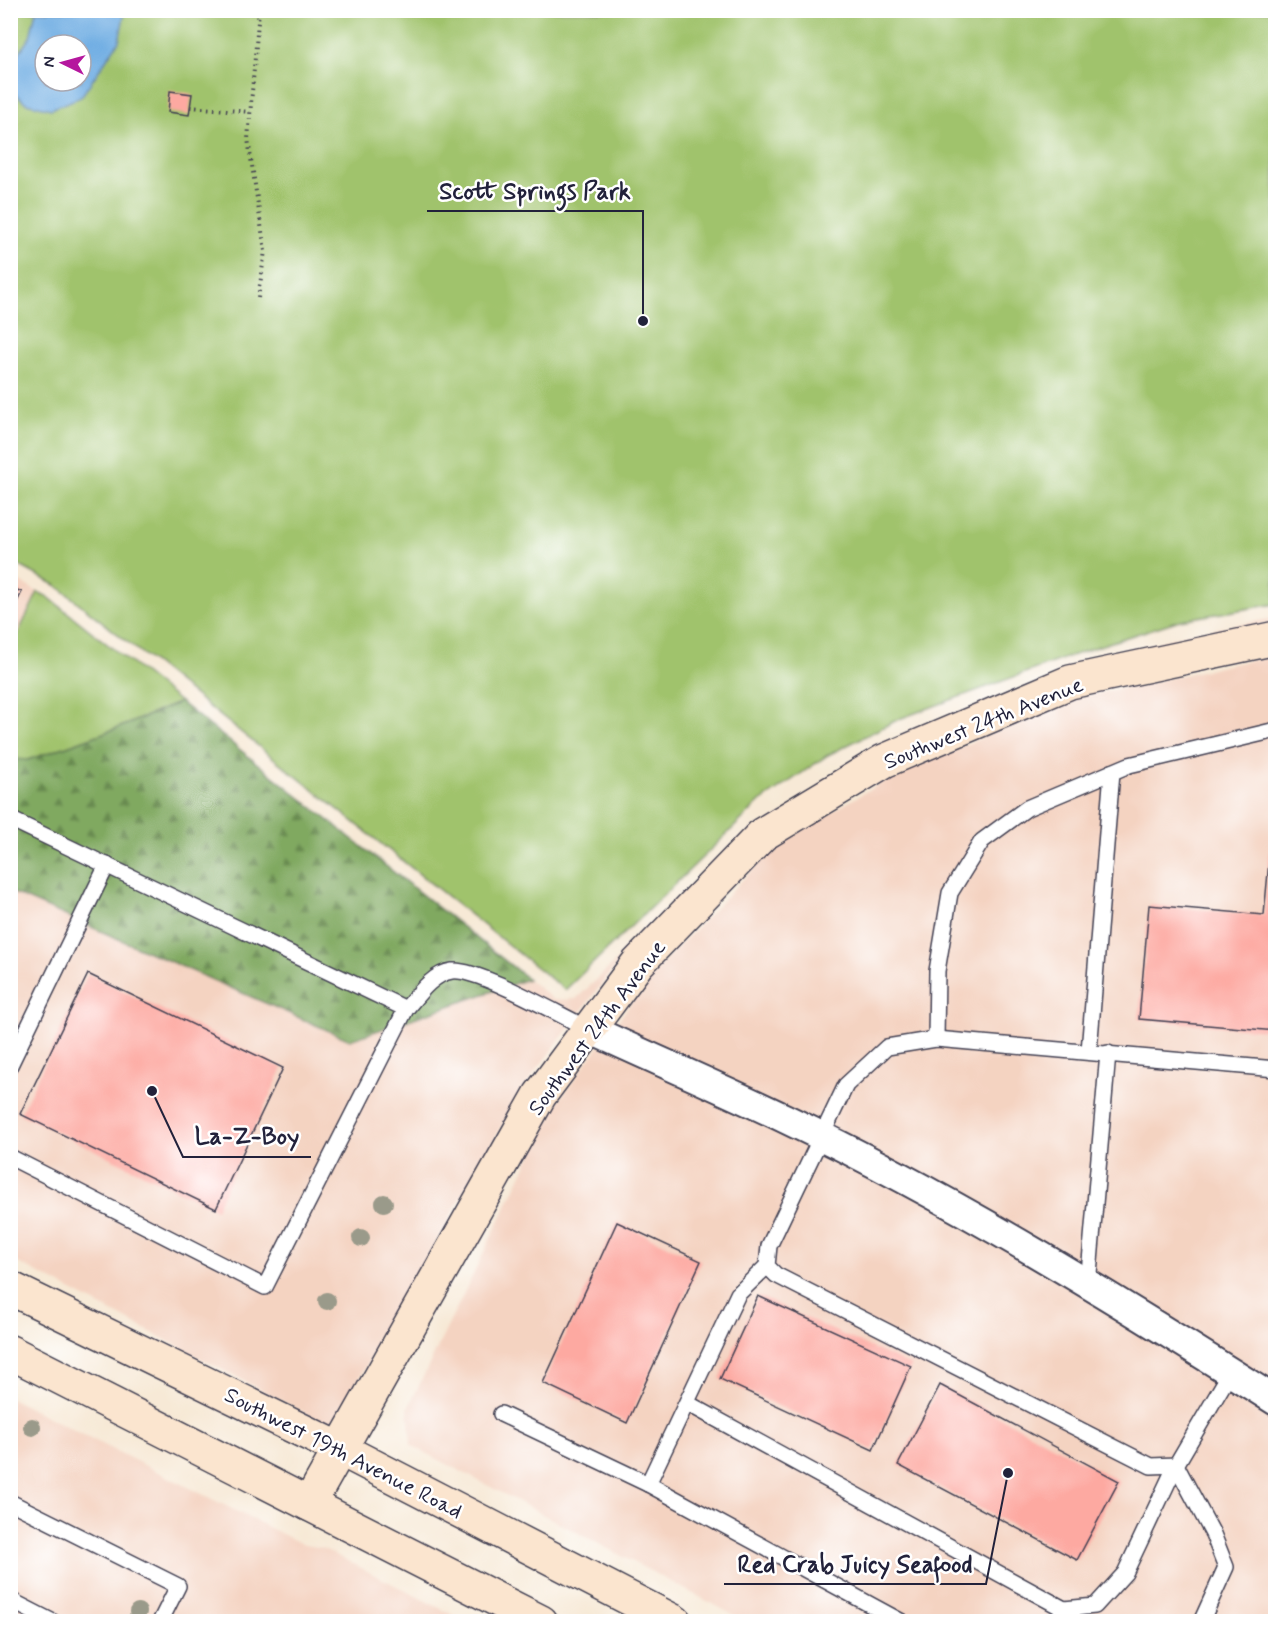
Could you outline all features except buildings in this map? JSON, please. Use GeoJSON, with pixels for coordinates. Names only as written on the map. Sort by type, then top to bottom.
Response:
{"type":"FeatureCollection","features":[{"type":"Feature","properties":{"kind":"street","name":"Southwest 24th Avenue"},"geometry":{"type":"LineString","coordinates":[[309,1504],[540,1095],[639,963],[763,834],[884,761],[1070,682],[1275,638]]}},
{"type":"Feature","properties":{"kind":"street"},"geometry":{"type":"LineString","coordinates":[[589,1029],[785,1118],[957,1208],[1275,1401]]}},
{"type":"Feature","properties":{"kind":"street","name":"Southwest 19th Avenue Road"},"geometry":{"type":"LineString","coordinates":[[10,1288],[340,1449],[675,1622]]}},
{"type":"Feature","properties":{"kind":"street"},"geometry":{"type":"LineString","coordinates":[[10,1352],[541,1622]]}},
{"type":"Feature","properties":{"kind":"lane"},"geometry":{"type":"LineString","coordinates":[[936,1039],[937,971],[950,893],[982,842],[1027,808],[1129,765],[1275,730]]}},
{"type":"Feature","properties":{"kind":"lane"},"geometry":{"type":"LineString","coordinates":[[1089,1051],[1112,772]]}},
{"type":"Feature","properties":{"kind":"lane"},"geometry":{"type":"LineString","coordinates":[[10,819],[406,1009]]}},
{"type":"Feature","properties":{"kind":"lane"},"geometry":{"type":"LineString","coordinates":[[10,1065],[107,865]]}},
{"type":"Feature","properties":{"kind":"lane"},"geometry":{"type":"LineString","coordinates":[[10,1157],[266,1287],[406,1009],[428,984],[451,971],[475,974],[589,1029]]}},
{"type":"Feature","properties":{"kind":"lane"},"geometry":{"type":"LineString","coordinates":[[648,1484],[738,1294],[767,1266],[769,1246],[846,1085],[887,1047],[936,1039],[1275,1069]]}},
{"type":"Feature","properties":{"kind":"lane"},"geometry":{"type":"LineString","coordinates":[[1088,1286],[1107,1053]]}},
{"type":"Feature","properties":{"kind":"lane"},"geometry":{"type":"LineString","coordinates":[[767,1266],[776,1275],[1151,1466],[1176,1465]]}},
{"type":"Feature","properties":{"kind":"lane"},"geometry":{"type":"LineString","coordinates":[[687,1402],[1064,1609],[1095,1606],[1125,1573],[1176,1465],[1230,1372]]}},
{"type":"Feature","properties":{"kind":"lane"},"geometry":{"type":"LineString","coordinates":[[501,1414],[648,1484],[902,1622]]}},
{"type":"Feature","properties":{"kind":"lane"},"geometry":{"type":"LineString","coordinates":[[1176,1465],[1213,1534],[1226,1567],[1201,1622]]}},
{"type":"Feature","properties":{"kind":"lane"},"geometry":{"type":"LineString","coordinates":[[10,1502],[178,1586],[160,1622]]}},
{"type":"Feature","properties":{"kind":"lane"},"geometry":{"type":"LineString","coordinates":[[10,1600],[52,1622]]}},
{"type":"Feature","properties":{"kind":"path"},"geometry":{"type":"LineString","coordinates":[[258,298],[265,250],[248,139],[259,10]]}},
{"type":"Feature","properties":{"kind":"path"},"geometry":{"type":"LineString","coordinates":[[190,107],[250,112]]}},
{"type":"Feature","properties":{"kind":"shaded area"},"geometry":{"type":"Polygon","coordinates":[[[11,577],[38,592],[11,650],[11,577]]]}},
{"type":"Feature","properties":{"kind":"shaded area"},"geometry":{"type":"Polygon","coordinates":[[[1275,618],[1275,621],[1108,658],[1185,634],[1275,618]]]}},
{"type":"Feature","properties":{"kind":"shaded area"},"geometry":{"type":"Polygon","coordinates":[[[1275,655],[1275,1621],[745,1621],[411,1445],[408,1408],[556,1104],[653,973],[775,846],[894,775],[1076,698],[1275,655]]]}},
{"type":"Feature","properties":{"kind":"shaded area"},"geometry":{"type":"Polygon","coordinates":[[[10,892],[350,1040],[528,979],[554,1000],[576,999],[627,951],[523,1088],[332,1427],[11,1259],[10,892]]]}},
{"type":"Feature","properties":{"kind":"shaded area"},"geometry":{"type":"Polygon","coordinates":[[[10,1398],[304,1545],[322,1548],[465,1621],[11,1621],[10,1398]]]}},
{"type":"Feature","properties":{"kind":"green space"},"geometry":{"type":"Polygon","coordinates":[[[10,11],[1275,11],[1275,604],[1180,620],[1093,648],[899,719],[828,755],[760,802],[565,990],[57,586],[11,561],[10,11]]]}},
{"type":"Feature","properties":{"kind":"green space"},"geometry":{"type":"Polygon","coordinates":[[[38,592],[48,597],[180,702],[123,726],[28,760],[11,759],[10,650],[38,592]]]}},
{"type":"Feature","properties":{"kind":"green space"},"geometry":{"type":"Polygon","coordinates":[[[180,702],[528,979],[350,1040],[11,892],[11,759],[28,760],[123,726],[180,702]]]}},
{"type":"Feature","properties":{"kind":"water"},"geometry":{"type":"Polygon","coordinates":[[[36,11],[125,11],[119,41],[93,79],[93,33],[33,33],[33,93],[84,93],[81,97],[51,109],[26,103],[11,90],[12,63],[30,37],[36,11]]]}},
{"type":"Feature","properties":{"kind":"place","name":"Scott Springs Park"},"geometry":{"type":"Point","coordinates":[643,321]}},
{"type":"Feature","properties":{"kind":"place","name":"La-Z-Boy"},"geometry":{"type":"Point","coordinates":[152,1091]}},
{"type":"Feature","properties":{"kind":"place","name":"Red Crab Juicy Seafood"},"geometry":{"type":"Point","coordinates":[1008,1473]}}]}
